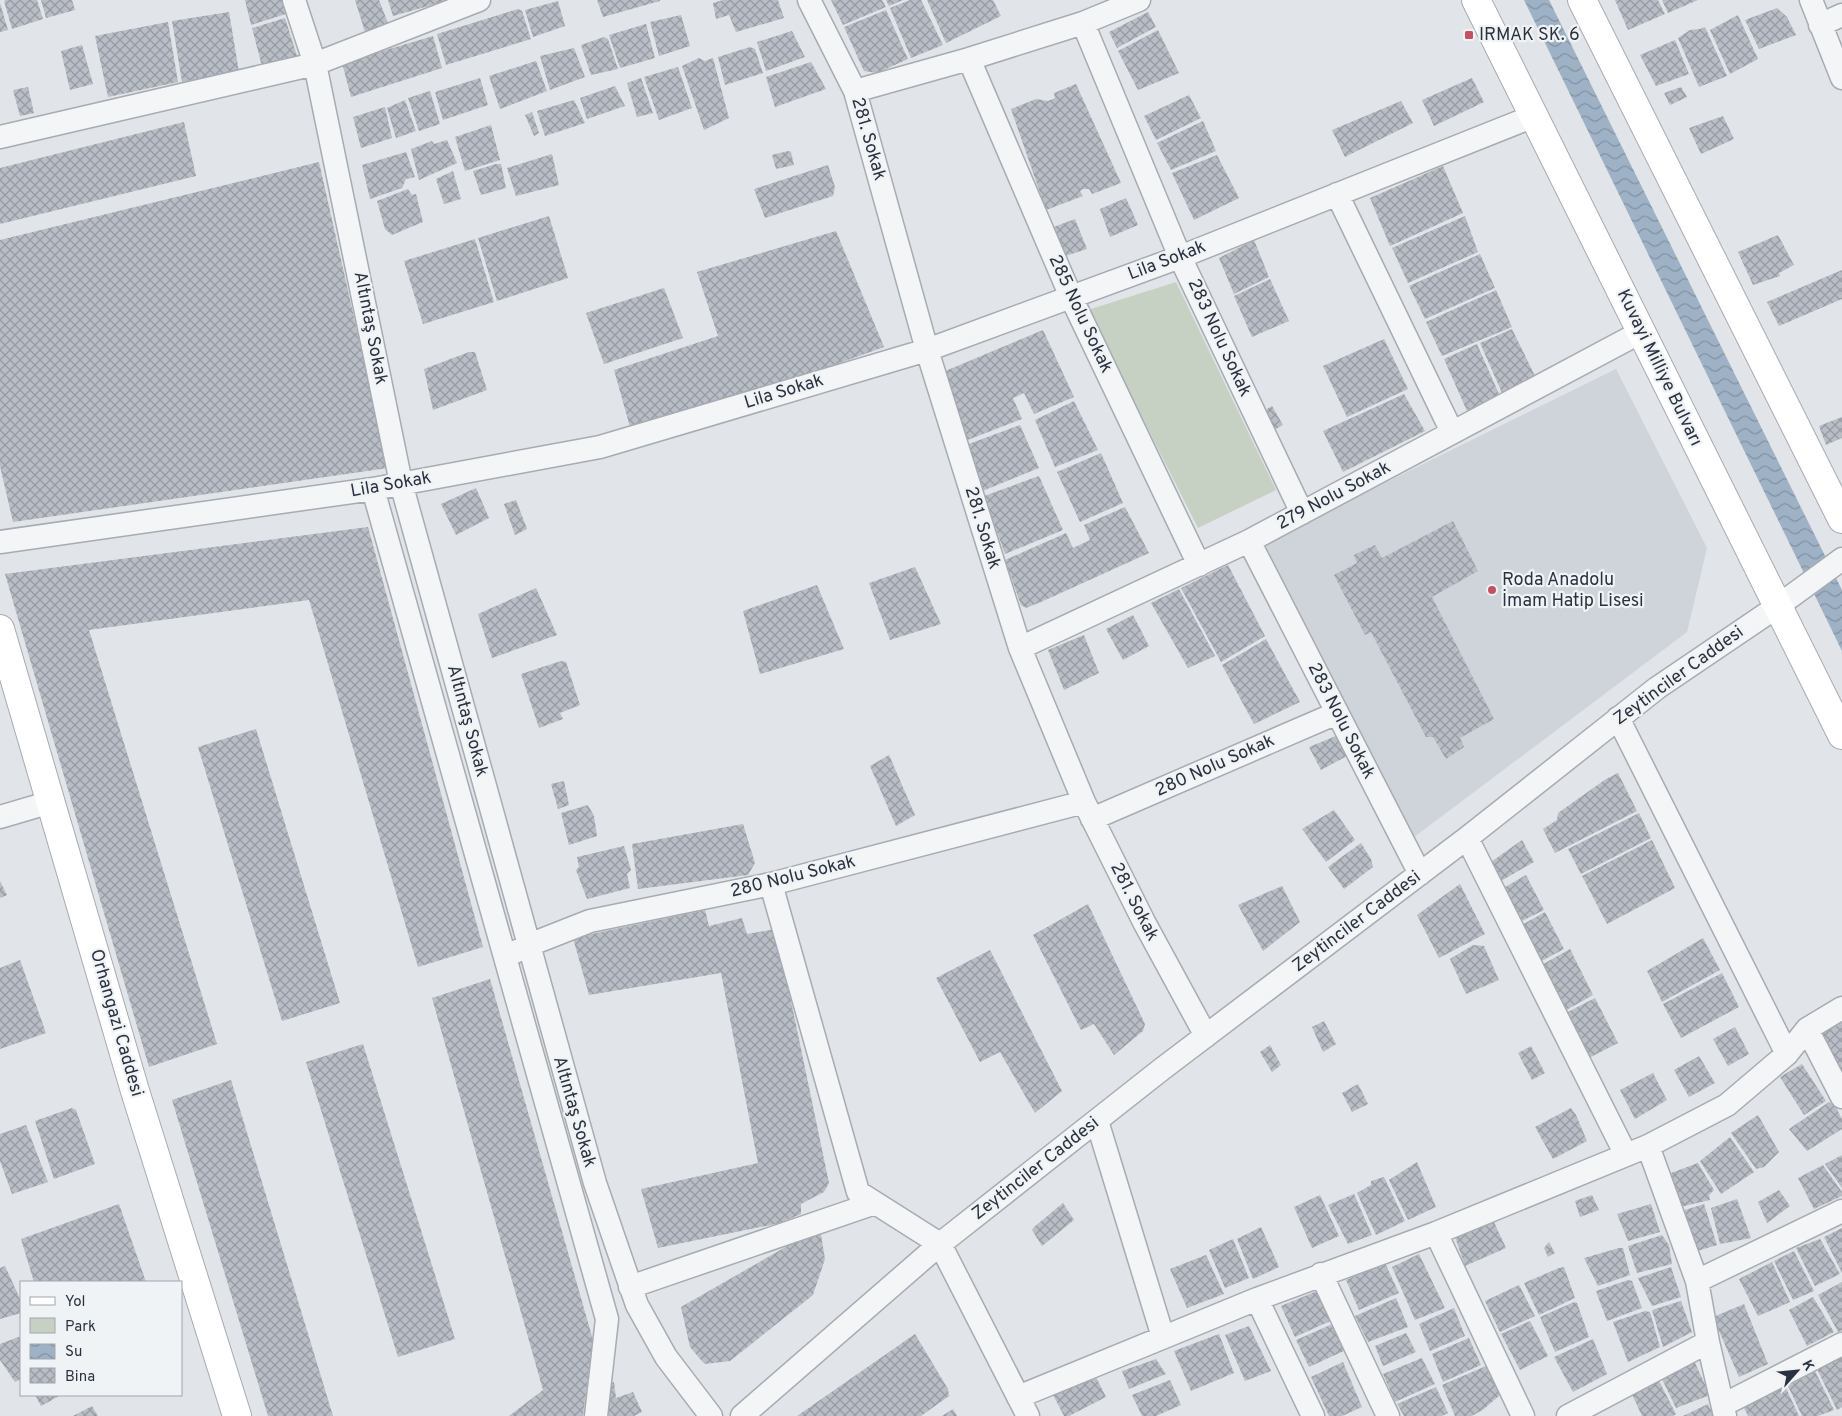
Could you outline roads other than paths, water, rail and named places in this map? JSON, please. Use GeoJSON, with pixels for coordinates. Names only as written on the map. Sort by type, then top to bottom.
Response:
{"type":"FeatureCollection","features":[{"type":"Feature","properties":{"kind":"main road","name":"Kuvayi Milliye Bulvarı"},"geometry":{"type":"LineString","coordinates":[[1476,0],[1842,735]]}},
{"type":"Feature","properties":{"kind":"main road"},"geometry":{"type":"LineString","coordinates":[[1582,0],[1842,519]]}},
{"type":"Feature","properties":{"kind":"main road","name":"Orhangazi Caddesi"},"geometry":{"type":"LineString","coordinates":[[0,629],[135,1091],[237,1416]]}},
{"type":"Feature","properties":{"kind":"street","name":"Altıntaş Sokak"},"geometry":{"type":"LineString","coordinates":[[294,0],[315,64],[401,483],[594,1183],[634,1296],[666,1357],[711,1416]]}},
{"type":"Feature","properties":{"kind":"street"},"geometry":{"type":"LineString","coordinates":[[0,137],[315,64],[479,0]]}},
{"type":"Feature","properties":{"kind":"street","name":"281. Sokak"},"geometry":{"type":"LineString","coordinates":[[809,0],[855,91],[926,350],[1020,648],[1088,811],[1144,922],[1206,1036]]}},
{"type":"Feature","properties":{"kind":"street"},"geometry":{"type":"LineString","coordinates":[[855,91],[970,59],[1083,23],[1139,0]]}},
{"type":"Feature","properties":{"kind":"street"},"geometry":{"type":"LineString","coordinates":[[1811,0],[1842,78]]}},
{"type":"Feature","properties":{"kind":"street"},"geometry":{"type":"LineString","coordinates":[[1820,25],[1842,16]]}},
{"type":"Feature","properties":{"kind":"street","name":"283 Nolu Sokak"},"geometry":{"type":"LineString","coordinates":[[1083,23],[1180,257],[1302,513]]}},
{"type":"Feature","properties":{"kind":"street","name":"285 Nolu Sokak"},"geometry":{"type":"LineString","coordinates":[[970,59],[1071,297],[1199,565]]}},
{"type":"Feature","properties":{"kind":"street","name":"Lila Sokak"},"geometry":{"type":"LineString","coordinates":[[0,542],[373,489],[600,447],[926,350],[1180,257],[1534,116]]}},
{"type":"Feature","properties":{"kind":"street"},"geometry":{"type":"LineString","coordinates":[[1337,194],[1452,432]]}},
{"type":"Feature","properties":{"kind":"street","name":"279 Nolu Sokak"},"geometry":{"type":"LineString","coordinates":[[1020,648],[1249,541],[1641,332]]}},
{"type":"Feature","properties":{"kind":"street","name":"Altıntaş Sokak"},"geometry":{"type":"LineString","coordinates":[[373,489],[607,1319]]}},
{"type":"Feature","properties":{"kind":"street","name":"283 Nolu Sokak"},"geometry":{"type":"LineString","coordinates":[[1249,541],[1420,874]]}},
{"type":"Feature","properties":{"kind":"street","name":"Zeytinciler Caddesi"},"geometry":{"type":"LineString","coordinates":[[742,1416],[940,1244],[1206,1036],[1467,838],[1657,688],[1839,562]]}},
{"type":"Feature","properties":{"kind":"street","name":"280 Nolu Sokak"},"geometry":{"type":"LineString","coordinates":[[506,957],[529,945],[590,921],[771,884],[1088,811],[1337,713]]}},
{"type":"Feature","properties":{"kind":"street"},"geometry":{"type":"LineString","coordinates":[[1618,718],[1787,1054]]}},
{"type":"Feature","properties":{"kind":"street"},"geometry":{"type":"LineString","coordinates":[[0,817],[51,802]]}},
{"type":"Feature","properties":{"kind":"street"},"geometry":{"type":"LineString","coordinates":[[1467,838],[1626,1155]]}},
{"type":"Feature","properties":{"kind":"street"},"geometry":{"type":"LineString","coordinates":[[771,884],[858,1192],[940,1244],[1023,1407],[1163,1337],[1321,1274],[1436,1233],[1648,1146],[1727,1105],[1787,1054],[1807,1029],[1842,1008]]}},
{"type":"Feature","properties":{"kind":"street"},"geometry":{"type":"LineString","coordinates":[[1807,1029],[1842,1097]]}},
{"type":"Feature","properties":{"kind":"street"},"geometry":{"type":"LineString","coordinates":[[1097,1121],[1163,1337]]}},
{"type":"Feature","properties":{"kind":"street"},"geometry":{"type":"LineString","coordinates":[[1648,1146],[1697,1281],[1708,1342],[1724,1410],[1842,1344]]}},
{"type":"Feature","properties":{"kind":"street"},"geometry":{"type":"LineString","coordinates":[[596,1416],[607,1319],[634,1296],[875,1203]]}},
{"type":"Feature","properties":{"kind":"street"},"geometry":{"type":"LineString","coordinates":[[1697,1281],[1842,1211]]}},
{"type":"Feature","properties":{"kind":"street"},"geometry":{"type":"LineString","coordinates":[[1436,1233],[1523,1416]]}},
{"type":"Feature","properties":{"kind":"street"},"geometry":{"type":"LineString","coordinates":[[1321,1274],[1388,1416]]}},
{"type":"Feature","properties":{"kind":"street"},"geometry":{"type":"LineString","coordinates":[[1257,1299],[1313,1416]]}},
{"type":"Feature","properties":{"kind":"street"},"geometry":{"type":"LineString","coordinates":[[1568,1416],[1708,1342]]}},
{"type":"Feature","properties":{"kind":"water"},"geometry":{"type":"Polygon","coordinates":[[[1524,0],[1549,0],[1842,590],[1842,651],[1524,0]]]}},
{"type":"Feature","properties":{"kind":"place","name":"IRMAK SK. 6"},"geometry":{"type":"Point","coordinates":[1469,35]}},
{"type":"Feature","properties":{"kind":"place","name":"Roda Anadolu İmam Hatip Lisesi"},"geometry":{"type":"Point","coordinates":[1492,590]}}]}
